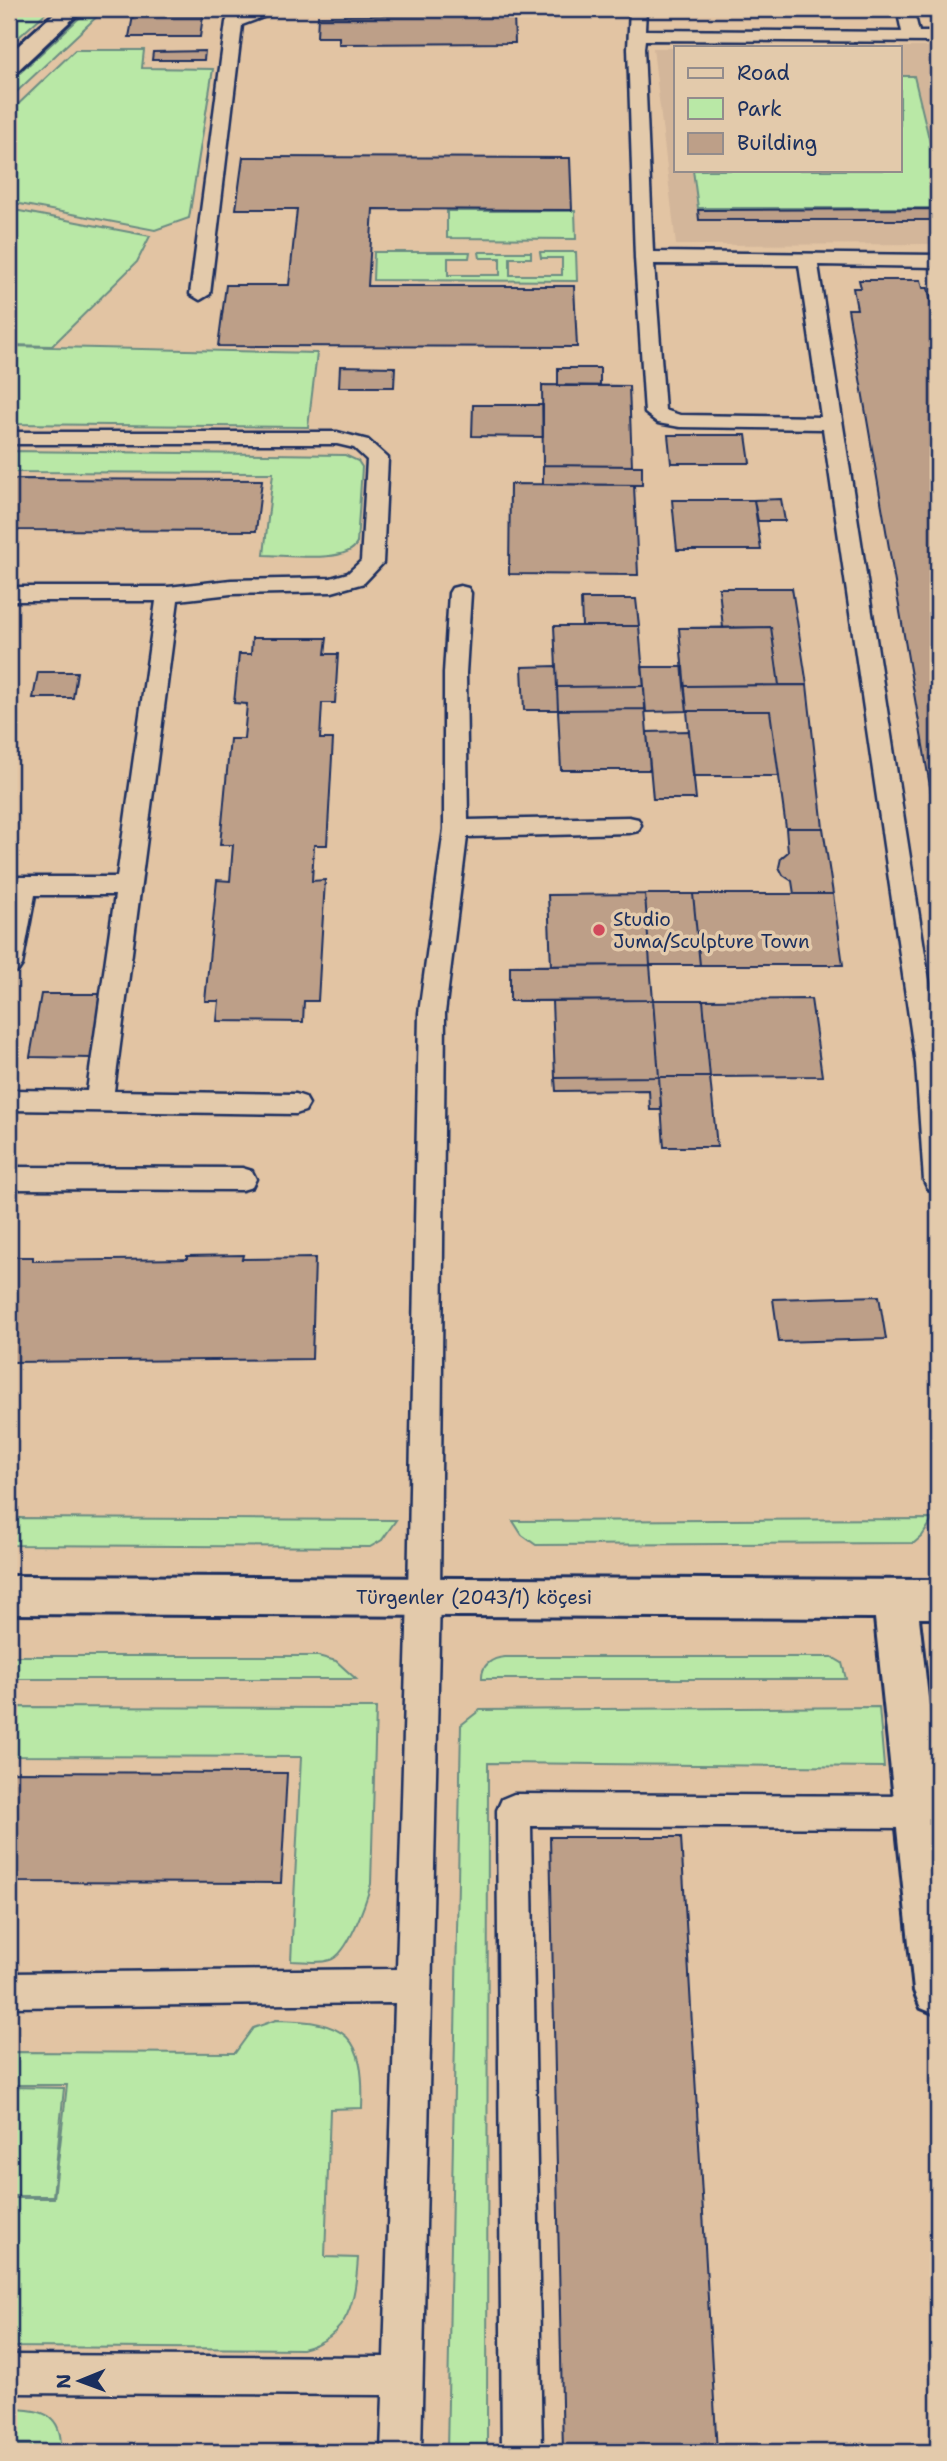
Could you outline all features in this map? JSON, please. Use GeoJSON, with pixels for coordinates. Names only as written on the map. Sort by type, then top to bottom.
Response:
{"type":"FeatureCollection","features":[{"type":"Feature","properties":{"kind":"street"},"geometry":{"type":"LineString","coordinates":[[9,66],[72,9]]}},
{"type":"Feature","properties":{"kind":"street","name":"Türgenler (2043/1) köçesi"},"geometry":{"type":"LineString","coordinates":[[9,1595],[916,1599]]}},
{"type":"Feature","properties":{"kind":"street"},"geometry":{"type":"LineString","coordinates":[[916,1599],[916,1812],[938,1991]]}},
{"type":"Feature","properties":{"kind":"lane"},"geometry":{"type":"LineString","coordinates":[[200,294],[234,22],[268,9]]}},
{"type":"Feature","properties":{"kind":"lane"},"geometry":{"type":"LineString","coordinates":[[638,9],[636,35],[644,258],[655,413],[665,419],[680,421],[832,424]]}},
{"type":"Feature","properties":{"kind":"lane"},"geometry":{"type":"LineString","coordinates":[[905,9],[912,37]]}},
{"type":"Feature","properties":{"kind":"lane"},"geometry":{"type":"LineString","coordinates":[[636,35],[938,37]]}},
{"type":"Feature","properties":{"kind":"lane"},"geometry":{"type":"LineString","coordinates":[[644,258],[938,261]]}},
{"type":"Feature","properties":{"kind":"lane"},"geometry":{"type":"LineString","coordinates":[[808,260],[929,1065],[938,1181]]}},
{"type":"Feature","properties":{"kind":"lane"},"geometry":{"type":"LineString","coordinates":[[9,438],[337,438],[361,444],[378,458],[372,563],[356,578],[332,585],[231,587],[168,594],[9,594]]}},
{"type":"Feature","properties":{"kind":"lane"},"geometry":{"type":"LineString","coordinates":[[401,2452],[424,1597],[432,1013],[456,829],[455,673],[460,593]]}},
{"type":"Feature","properties":{"kind":"lane"},"geometry":{"type":"LineString","coordinates":[[99,1101],[168,594]]}},
{"type":"Feature","properties":{"kind":"lane"},"geometry":{"type":"LineString","coordinates":[[456,829],[629,825]]}},
{"type":"Feature","properties":{"kind":"lane"},"geometry":{"type":"LineString","coordinates":[[9,965],[16,886],[129,886]]}},
{"type":"Feature","properties":{"kind":"lane"},"geometry":{"type":"LineString","coordinates":[[9,1100],[296,1104]]}},
{"type":"Feature","properties":{"kind":"lane"},"geometry":{"type":"LineString","coordinates":[[9,1178],[242,1179]]}},
{"type":"Feature","properties":{"kind":"lane"},"geometry":{"type":"LineString","coordinates":[[522,2452],[514,1810],[916,1812]]}},
{"type":"Feature","properties":{"kind":"lane"},"geometry":{"type":"LineString","coordinates":[[9,1990],[413,1986]]}},
{"type":"Feature","properties":{"kind":"lane"},"geometry":{"type":"LineString","coordinates":[[9,2374],[403,2376]]}},
{"type":"Feature","properties":{"kind":"shaded area"},"geometry":{"type":"Polygon","coordinates":[[[902,47],[938,47],[938,244],[676,245],[653,48],[674,48],[674,172],[902,172],[902,47]]]}},
{"type":"Feature","properties":{"kind":"green space"},"geometry":{"type":"Polygon","coordinates":[[[9,9],[50,9],[9,46],[9,9]]]}},
{"type":"Feature","properties":{"kind":"green space"},"geometry":{"type":"Polygon","coordinates":[[[89,9],[105,9],[9,99],[9,83],[89,9]]]}},
{"type":"Feature","properties":{"kind":"green space"},"geometry":{"type":"Polygon","coordinates":[[[75,50],[144,50],[142,68],[213,69],[189,218],[155,230],[9,202],[9,113],[75,50]]]}},
{"type":"Feature","properties":{"kind":"green space"},"geometry":{"type":"Polygon","coordinates":[[[902,76],[914,76],[938,176],[938,208],[698,208],[693,172],[902,172],[902,76]]]}},
{"type":"Feature","properties":{"kind":"green space"},"geometry":{"type":"Polygon","coordinates":[[[9,209],[150,236],[137,262],[52,346],[9,345],[9,209]]]}},
{"type":"Feature","properties":{"kind":"green space"},"geometry":{"type":"Polygon","coordinates":[[[447,211],[575,211],[576,239],[447,238],[447,211]]]}},
{"type":"Feature","properties":{"kind":"green space"},"geometry":{"type":"Polygon","coordinates":[[[374,252],[470,252],[469,258],[448,258],[448,275],[500,275],[500,258],[480,258],[479,252],[531,252],[531,258],[510,258],[510,275],[562,275],[562,258],[541,258],[540,252],[576,252],[577,281],[373,280],[374,252]]]}},
{"type":"Feature","properties":{"kind":"green space"},"geometry":{"type":"Polygon","coordinates":[[[9,346],[317,353],[308,427],[9,424],[9,346]]]}},
{"type":"Feature","properties":{"kind":"green space"},"geometry":{"type":"Polygon","coordinates":[[[9,451],[345,455],[358,461],[362,467],[357,543],[351,550],[329,556],[264,555],[273,473],[9,472],[9,451]]]}},
{"type":"Feature","properties":{"kind":"green space"},"geometry":{"type":"Polygon","coordinates":[[[9,1518],[396,1520],[382,1540],[370,1547],[9,1545],[9,1518]]]}},
{"type":"Feature","properties":{"kind":"green space"},"geometry":{"type":"Polygon","coordinates":[[[933,1519],[914,1543],[536,1545],[522,1535],[513,1521],[933,1519]]]}},
{"type":"Feature","properties":{"kind":"green space"},"geometry":{"type":"Polygon","coordinates":[[[9,1656],[318,1656],[336,1661],[356,1679],[9,1679],[9,1656]]]}},
{"type":"Feature","properties":{"kind":"green space"},"geometry":{"type":"Polygon","coordinates":[[[505,1657],[832,1657],[842,1663],[846,1679],[482,1679],[483,1670],[488,1663],[505,1657]]]}},
{"type":"Feature","properties":{"kind":"green space"},"geometry":{"type":"Polygon","coordinates":[[[9,1707],[376,1708],[371,1884],[350,1939],[343,1949],[337,1956],[326,1961],[291,1961],[301,1757],[9,1756],[9,1707]]]}},
{"type":"Feature","properties":{"kind":"green space"},"geometry":{"type":"Polygon","coordinates":[[[879,1707],[884,1767],[488,1763],[487,2452],[447,2452],[461,1725],[480,1710],[879,1707]]]}},
{"type":"Feature","properties":{"kind":"green space"},"geometry":{"type":"Polygon","coordinates":[[[276,2020],[320,2024],[335,2029],[347,2037],[355,2048],[360,2064],[362,2108],[330,2109],[325,2257],[358,2258],[352,2303],[340,2326],[331,2336],[302,2349],[9,2347],[9,2198],[54,2198],[67,2085],[9,2085],[9,2052],[235,2053],[253,2028],[276,2020]]]}},
{"type":"Feature","properties":{"kind":"green space"},"geometry":{"type":"Polygon","coordinates":[[[9,2087],[64,2088],[53,2196],[9,2196],[9,2087]]]}},
{"type":"Feature","properties":{"kind":"green space"},"geometry":{"type":"Polygon","coordinates":[[[9,2409],[31,2410],[48,2416],[58,2429],[61,2452],[30,2452],[31,2445],[9,2445],[9,2409]]]}},
{"type":"Feature","properties":{"kind":"building"},"geometry":{"type":"Polygon","coordinates":[[[514,15],[515,43],[339,44],[339,37],[317,37],[318,16],[514,15]]]}},
{"type":"Feature","properties":{"kind":"building"},"geometry":{"type":"Polygon","coordinates":[[[133,16],[203,16],[200,37],[129,37],[133,16]]]}},
{"type":"Feature","properties":{"kind":"building"},"geometry":{"type":"Polygon","coordinates":[[[205,51],[204,60],[152,60],[153,52],[205,51]]]}},
{"type":"Feature","properties":{"kind":"building"},"geometry":{"type":"Polygon","coordinates":[[[243,157],[570,158],[572,210],[373,209],[368,286],[574,286],[577,347],[218,346],[226,285],[289,285],[297,209],[236,209],[243,157]]]}},
{"type":"Feature","properties":{"kind":"building"},"geometry":{"type":"Polygon","coordinates":[[[938,209],[938,220],[699,220],[698,210],[938,209]]]}},
{"type":"Feature","properties":{"kind":"building"},"geometry":{"type":"Polygon","coordinates":[[[859,280],[921,280],[923,288],[928,288],[934,317],[938,317],[938,833],[848,309],[857,309],[853,288],[861,288],[859,280]]]}},
{"type":"Feature","properties":{"kind":"building"},"geometry":{"type":"Polygon","coordinates":[[[340,366],[395,367],[394,387],[339,387],[340,366]]]}},
{"type":"Feature","properties":{"kind":"building"},"geometry":{"type":"Polygon","coordinates":[[[558,368],[600,368],[600,386],[558,386],[558,368]]]}},
{"type":"Feature","properties":{"kind":"building"},"geometry":{"type":"Polygon","coordinates":[[[542,385],[629,386],[632,466],[543,465],[542,385]]]}},
{"type":"Feature","properties":{"kind":"building"},"geometry":{"type":"Polygon","coordinates":[[[473,405],[543,405],[543,437],[472,436],[473,405]]]}},
{"type":"Feature","properties":{"kind":"building"},"geometry":{"type":"Polygon","coordinates":[[[668,435],[746,435],[750,463],[671,463],[668,435]]]}},
{"type":"Feature","properties":{"kind":"building"},"geometry":{"type":"Polygon","coordinates":[[[543,465],[642,466],[642,485],[543,484],[543,465]]]}},
{"type":"Feature","properties":{"kind":"building"},"geometry":{"type":"Polygon","coordinates":[[[9,479],[262,480],[256,531],[9,530],[9,479]]]}},
{"type":"Feature","properties":{"kind":"building"},"geometry":{"type":"Polygon","coordinates":[[[510,484],[634,485],[638,575],[509,574],[510,484]]]}},
{"type":"Feature","properties":{"kind":"building"},"geometry":{"type":"Polygon","coordinates":[[[781,499],[785,521],[758,521],[754,500],[781,499]]]}},
{"type":"Feature","properties":{"kind":"building"},"geometry":{"type":"Polygon","coordinates":[[[672,500],[754,500],[761,550],[677,550],[672,500]]]}},
{"type":"Feature","properties":{"kind":"building"},"geometry":{"type":"Polygon","coordinates":[[[719,588],[792,588],[807,685],[779,685],[771,627],[723,628],[719,588]]]}},
{"type":"Feature","properties":{"kind":"building"},"geometry":{"type":"Polygon","coordinates":[[[581,599],[636,599],[639,626],[582,626],[581,599]]]}},
{"type":"Feature","properties":{"kind":"building"},"geometry":{"type":"Polygon","coordinates":[[[554,626],[639,626],[644,686],[557,687],[554,626]]]}},
{"type":"Feature","properties":{"kind":"building"},"geometry":{"type":"Polygon","coordinates":[[[771,627],[779,685],[684,686],[679,628],[771,627]]]}},
{"type":"Feature","properties":{"kind":"building"},"geometry":{"type":"Polygon","coordinates":[[[252,638],[327,638],[325,654],[338,654],[335,703],[322,703],[320,739],[333,739],[327,845],[314,845],[312,881],[325,880],[318,1001],[304,1001],[303,1022],[217,1021],[219,1001],[205,1001],[217,880],[230,881],[233,845],[220,845],[230,739],[244,739],[247,704],[234,703],[239,654],[251,654],[252,638]]]}},
{"type":"Feature","properties":{"kind":"building"},"geometry":{"type":"Polygon","coordinates":[[[556,666],[558,710],[524,710],[522,667],[556,666]]]}},
{"type":"Feature","properties":{"kind":"building"},"geometry":{"type":"Polygon","coordinates":[[[642,667],[683,667],[687,711],[646,712],[642,667]]]}},
{"type":"Feature","properties":{"kind":"building"},"geometry":{"type":"Polygon","coordinates":[[[38,672],[77,672],[73,698],[33,698],[38,672]]]}},
{"type":"Feature","properties":{"kind":"building"},"geometry":{"type":"Polygon","coordinates":[[[807,685],[823,828],[786,828],[770,711],[687,711],[684,686],[807,685]]]}},
{"type":"Feature","properties":{"kind":"building"},"geometry":{"type":"Polygon","coordinates":[[[644,686],[645,709],[558,710],[557,687],[644,686]]]}},
{"type":"Feature","properties":{"kind":"building"},"geometry":{"type":"Polygon","coordinates":[[[645,709],[650,770],[561,770],[558,710],[645,709]]]}},
{"type":"Feature","properties":{"kind":"building"},"geometry":{"type":"Polygon","coordinates":[[[687,711],[770,711],[779,776],[693,776],[687,711]]]}},
{"type":"Feature","properties":{"kind":"building"},"geometry":{"type":"Polygon","coordinates":[[[689,731],[696,799],[653,799],[647,732],[689,731]]]}},
{"type":"Feature","properties":{"kind":"building"},"geometry":{"type":"Polygon","coordinates":[[[786,828],[823,828],[833,894],[794,894],[792,881],[783,875],[779,867],[781,858],[788,852],[786,828]]]}},
{"type":"Feature","properties":{"kind":"building","name":"Studio Juma/Sculpture Town"},"geometry":{"type":"Polygon","coordinates":[[[645,894],[650,965],[551,966],[548,895],[645,894]]]}},
{"type":"Feature","properties":{"kind":"building"},"geometry":{"type":"Polygon","coordinates":[[[645,894],[693,894],[700,965],[650,965],[645,894]]]}},
{"type":"Feature","properties":{"kind":"building"},"geometry":{"type":"Polygon","coordinates":[[[693,894],[833,894],[843,965],[700,965],[693,894]]]}},
{"type":"Feature","properties":{"kind":"building"},"geometry":{"type":"Polygon","coordinates":[[[650,965],[653,1000],[510,1001],[510,966],[650,965]]]}},
{"type":"Feature","properties":{"kind":"building"},"geometry":{"type":"Polygon","coordinates":[[[41,994],[100,994],[91,1058],[30,1057],[41,994]]]}},
{"type":"Feature","properties":{"kind":"building"},"geometry":{"type":"Polygon","coordinates":[[[811,999],[822,1076],[710,1077],[703,1000],[811,999]]]}},
{"type":"Feature","properties":{"kind":"building"},"geometry":{"type":"Polygon","coordinates":[[[653,1000],[659,1077],[555,1078],[552,1001],[653,1000]]]}},
{"type":"Feature","properties":{"kind":"building"},"geometry":{"type":"Polygon","coordinates":[[[653,1000],[703,1000],[710,1077],[659,1077],[653,1000]]]}},
{"type":"Feature","properties":{"kind":"building"},"geometry":{"type":"Polygon","coordinates":[[[659,1077],[661,1110],[650,1110],[649,1090],[556,1091],[555,1078],[659,1077]]]}},
{"type":"Feature","properties":{"kind":"building"},"geometry":{"type":"Polygon","coordinates":[[[659,1077],[710,1077],[717,1147],[664,1147],[659,1077]]]}},
{"type":"Feature","properties":{"kind":"building"},"geometry":{"type":"Polygon","coordinates":[[[243,1255],[242,1259],[315,1258],[312,1359],[9,1362],[9,1257],[33,1257],[33,1261],[187,1259],[187,1256],[243,1255]]]}},
{"type":"Feature","properties":{"kind":"building"},"geometry":{"type":"Polygon","coordinates":[[[879,1296],[886,1339],[779,1342],[773,1299],[879,1296]]]}},
{"type":"Feature","properties":{"kind":"building"},"geometry":{"type":"Polygon","coordinates":[[[9,1772],[287,1773],[281,1883],[9,1882],[9,1772]]]}},
{"type":"Feature","properties":{"kind":"building"},"geometry":{"type":"Polygon","coordinates":[[[550,1837],[681,1837],[717,2452],[563,2452],[550,1837]]]}},
{"type":"Feature","properties":{"kind":"place","name":"Studio Juma/Sculpture Town"},"geometry":{"type":"Point","coordinates":[599,930]}}]}
